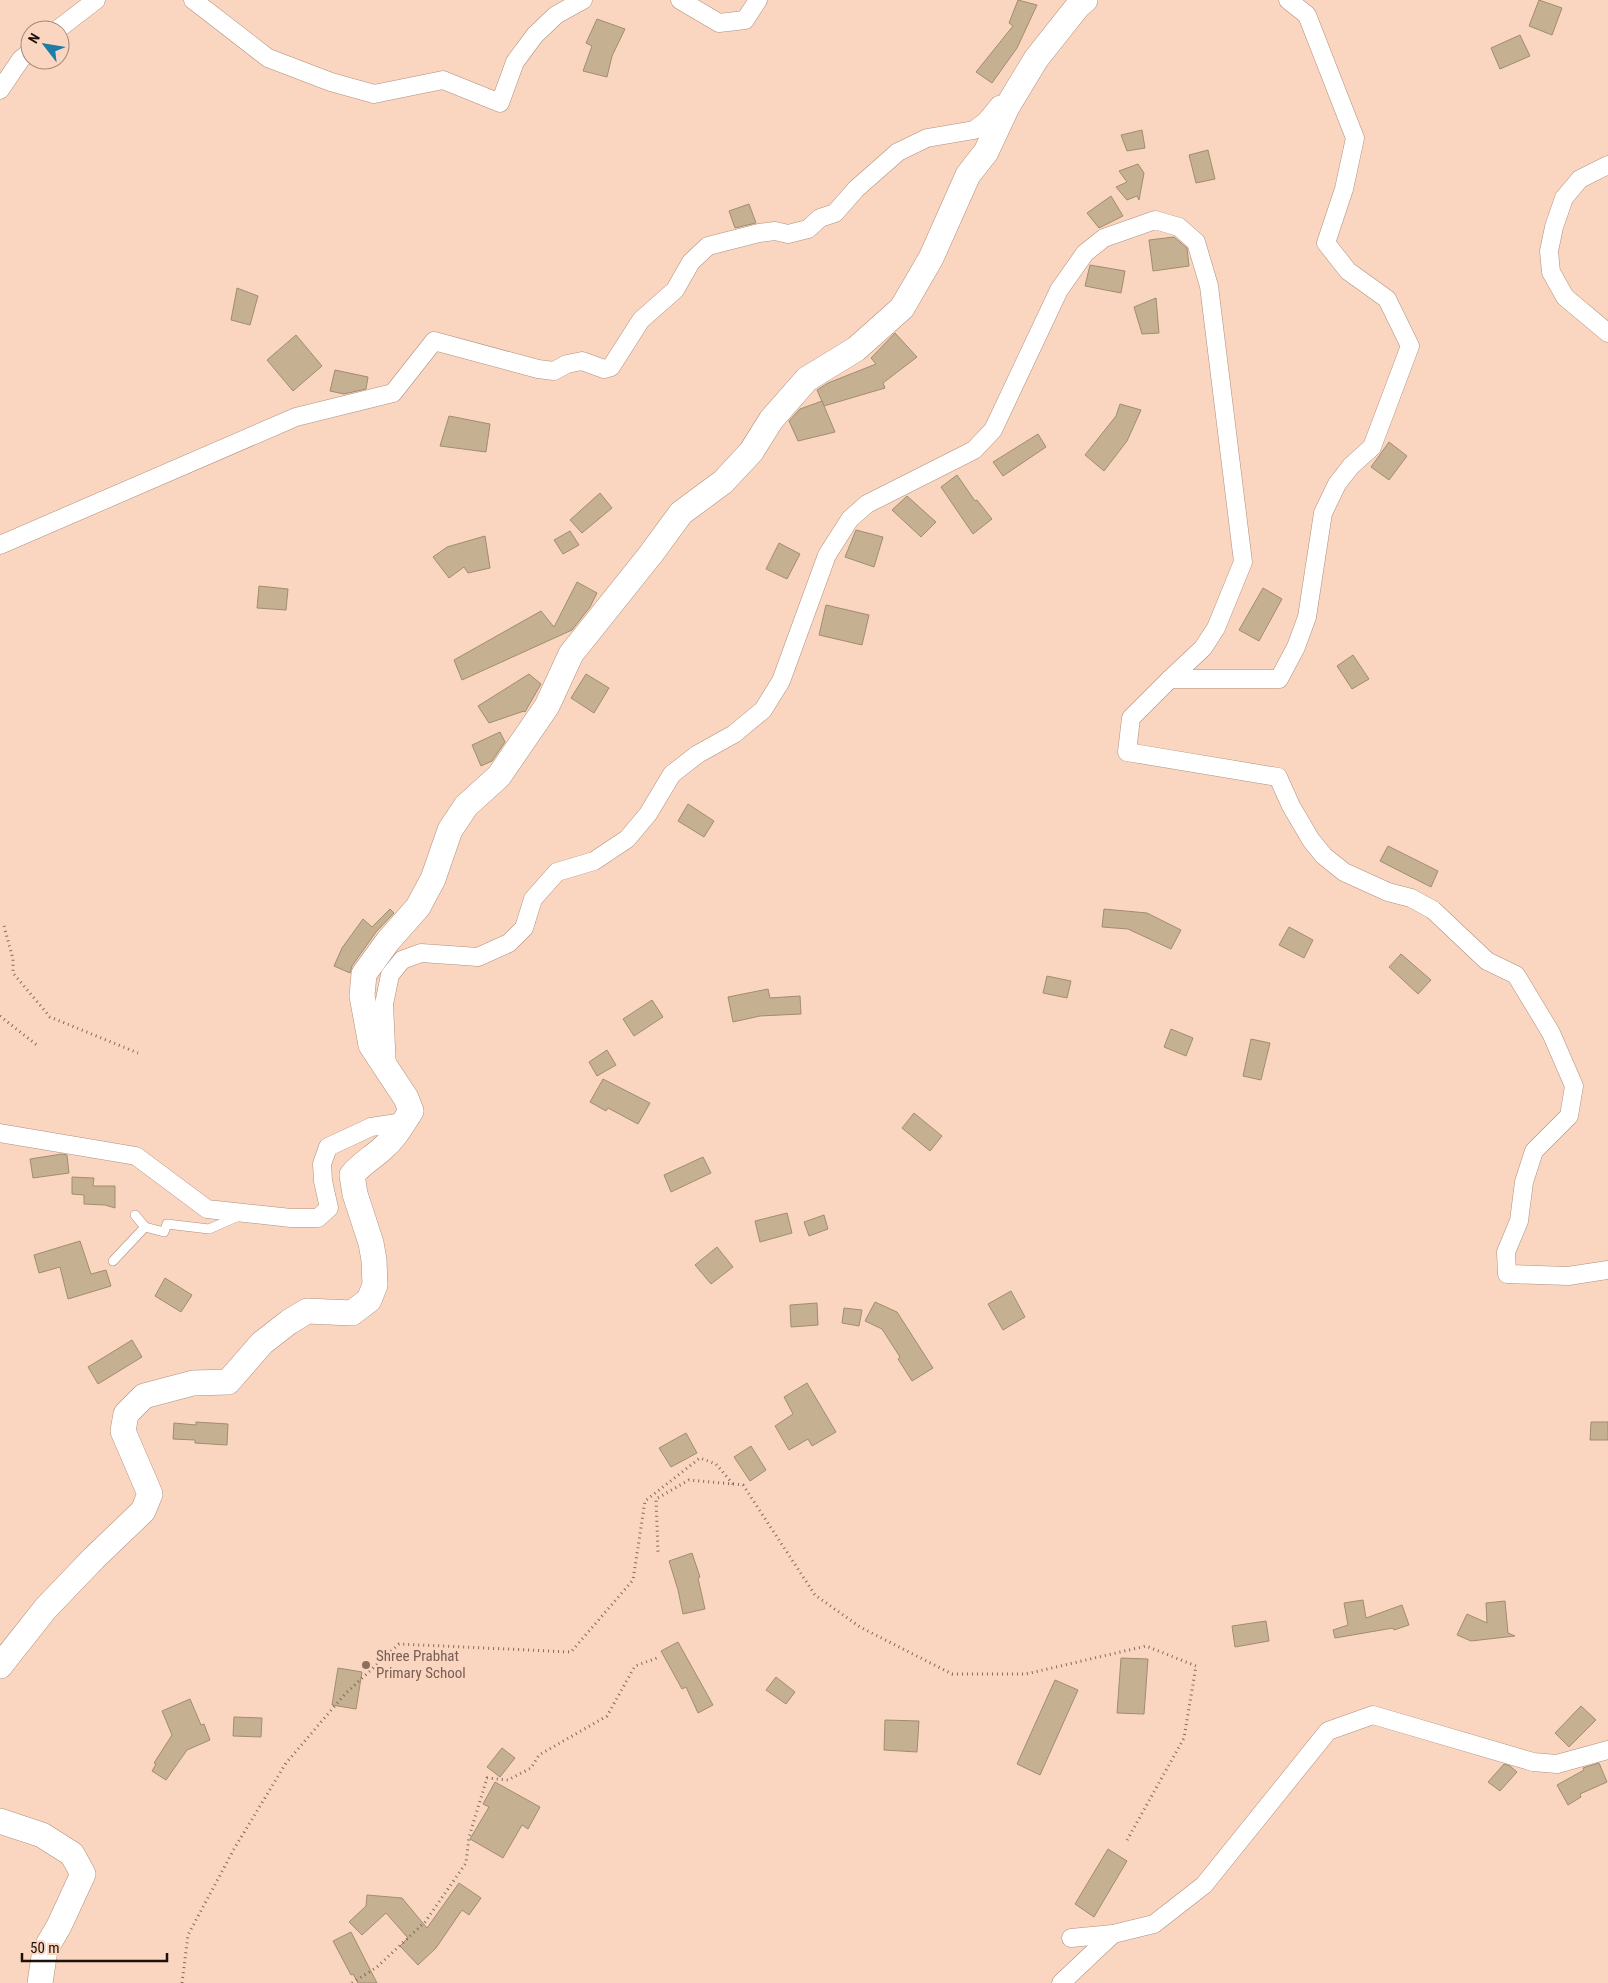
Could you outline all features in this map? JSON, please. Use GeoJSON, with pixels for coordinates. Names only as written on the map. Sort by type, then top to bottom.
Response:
{"type":"FeatureCollection","features":[{"type":"Feature","properties":{"kind":"main road"},"geometry":{"type":"LineString","coordinates":[[0,1666],[46,1608],[143,1511],[150,1494],[123,1431],[126,1414],[144,1396],[193,1383],[228,1382],[262,1343],[307,1311],[352,1312],[369,1300],[375,1285],[374,1260],[371,1243],[355,1194],[352,1175],[359,1167],[383,1149],[400,1131],[411,1112],[406,1098],[370,1045],[362,996],[364,974],[388,941],[418,907],[433,879],[450,830],[466,806],[499,776],[547,706],[571,654],[651,554],[681,513],[723,482],[751,452],[771,420],[807,379],[856,349],[902,308],[931,258],[968,174],[986,152],[1007,107],[1036,59],[1078,6],[1085,0]]}},
{"type":"Feature","properties":{"kind":"main road"},"geometry":{"type":"LineString","coordinates":[[0,1820],[42,1835],[72,1854],[83,1874],[59,1926],[45,1950],[40,1983]]}},
{"type":"Feature","properties":{"kind":"street"},"geometry":{"type":"LineString","coordinates":[[70,21],[96,0]]}},
{"type":"Feature","properties":{"kind":"street"},"geometry":{"type":"LineString","coordinates":[[193,0],[268,58],[331,82],[374,94],[444,80],[500,103],[515,62],[535,34],[556,15],[583,0]]}},
{"type":"Feature","properties":{"kind":"street"},"geometry":{"type":"LineString","coordinates":[[680,0],[719,23],[745,20],[758,0]]}},
{"type":"Feature","properties":{"kind":"street"},"geometry":{"type":"LineString","coordinates":[[1170,679],[1279,679],[1296,647],[1308,617],[1323,513],[1337,484],[1351,466],[1372,447],[1410,346],[1387,299],[1348,271],[1326,242],[1344,189],[1355,138],[1307,14],[1288,0]]}},
{"type":"Feature","properties":{"kind":"street"},"geometry":{"type":"LineString","coordinates":[[0,90],[20,60]]}},
{"type":"Feature","properties":{"kind":"street"},"geometry":{"type":"LineString","coordinates":[[0,545],[296,418],[393,393],[434,340],[538,369],[554,371],[567,364],[582,361],[604,369],[611,367],[641,320],[675,290],[691,262],[708,246],[758,233],[775,231],[788,234],[808,230],[820,218],[835,213],[856,189],[898,152],[928,138],[974,130],[986,121],[999,105],[1007,107]]}},
{"type":"Feature","properties":{"kind":"street"},"geometry":{"type":"LineString","coordinates":[[1608,165],[1580,179],[1564,198],[1554,227],[1549,251],[1552,272],[1565,297],[1608,332]]}},
{"type":"Feature","properties":{"kind":"street"},"geometry":{"type":"LineString","coordinates":[[387,1070],[384,1004],[390,976],[402,960],[421,953],[478,957],[508,943],[524,928],[533,899],[557,872],[594,862],[627,839],[648,814],[672,774],[698,754],[734,734],[763,710],[781,681],[827,555],[850,519],[867,504],[974,450],[993,430],[1059,290],[1085,254],[1104,238],[1155,220],[1179,227],[1196,242],[1209,286],[1243,562],[1216,628],[1203,648],[1131,718],[1127,752],[1278,777],[1291,806],[1311,840],[1324,856],[1344,872],[1388,892],[1411,898],[1433,910],[1487,961],[1516,974],[1551,1033],[1574,1086],[1569,1116],[1534,1151],[1524,1182],[1519,1221],[1506,1252],[1507,1274],[1568,1276],[1608,1270]]}},
{"type":"Feature","properties":{"kind":"street"},"geometry":{"type":"LineString","coordinates":[[0,1133],[136,1156],[207,1209],[291,1218],[318,1218],[329,1208],[323,1181],[322,1164],[328,1147],[372,1127],[404,1122]]}},
{"type":"Feature","properties":{"kind":"street"},"geometry":{"type":"LineString","coordinates":[[1071,1938],[1113,1934],[1154,1924],[1204,1885],[1328,1731],[1373,1715],[1533,1762],[1557,1764],[1608,1750]]}},
{"type":"Feature","properties":{"kind":"street"},"geometry":{"type":"LineString","coordinates":[[1061,1983],[1113,1934]]}},
{"type":"Feature","properties":{"kind":"lane"},"geometry":{"type":"LineString","coordinates":[[135,1215],[145,1227],[164,1232],[166,1224],[209,1229],[244,1214]]}},
{"type":"Feature","properties":{"kind":"lane"},"geometry":{"type":"LineString","coordinates":[[113,1261],[145,1227]]}},
{"type":"Feature","properties":{"kind":"path"},"geometry":{"type":"LineString","coordinates":[[4,926],[13,959],[13,973],[50,1017],[138,1053]]}},
{"type":"Feature","properties":{"kind":"path"},"geometry":{"type":"LineString","coordinates":[[0,1016],[38,1046]]}},
{"type":"Feature","properties":{"kind":"path"},"geometry":{"type":"LineString","coordinates":[[182,1983],[188,1936],[234,1849],[286,1763],[345,1694],[399,1644],[571,1652],[633,1580],[645,1501],[700,1458],[716,1464],[733,1484]]}},
{"type":"Feature","properties":{"kind":"path"},"geometry":{"type":"LineString","coordinates":[[658,1553],[656,1499],[689,1480],[742,1485],[815,1595],[860,1627],[952,1674],[1026,1674],[1146,1646],[1196,1666],[1184,1738],[1126,1842]]}},
{"type":"Feature","properties":{"kind":"path"},"geometry":{"type":"LineString","coordinates":[[352,1983],[377,1967],[425,1922],[466,1863],[469,1837],[487,1778],[508,1780],[531,1768],[538,1755],[607,1716],[635,1666],[657,1658]]}},
{"type":"Feature","properties":{"kind":"building"},"geometry":{"type":"Polygon","coordinates":[[[1018,0],[1037,5],[1017,48],[992,83],[976,72],[1013,26],[1009,23],[1018,0]]]}},
{"type":"Feature","properties":{"kind":"building"},"geometry":{"type":"Polygon","coordinates":[[[1539,0],[1562,8],[1552,35],[1529,26],[1539,0]]]}},
{"type":"Feature","properties":{"kind":"building"},"geometry":{"type":"Polygon","coordinates":[[[597,19],[625,29],[612,56],[607,77],[583,71],[592,46],[586,43],[597,19]]]}},
{"type":"Feature","properties":{"kind":"building"},"geometry":{"type":"Polygon","coordinates":[[[1520,35],[1530,56],[1500,69],[1491,48],[1520,35]]]}},
{"type":"Feature","properties":{"kind":"building"},"geometry":{"type":"Polygon","coordinates":[[[1142,130],[1145,148],[1127,151],[1121,135],[1142,130]]]}},
{"type":"Feature","properties":{"kind":"building"},"geometry":{"type":"Polygon","coordinates":[[[1208,150],[1215,179],[1196,183],[1189,155],[1208,150]]]}},
{"type":"Feature","properties":{"kind":"building"},"geometry":{"type":"Polygon","coordinates":[[[1138,164],[1144,173],[1139,200],[1137,196],[1127,200],[1116,187],[1127,182],[1119,171],[1138,164]]]}},
{"type":"Feature","properties":{"kind":"building"},"geometry":{"type":"Polygon","coordinates":[[[1111,196],[1123,216],[1099,228],[1087,213],[1111,196]]]}},
{"type":"Feature","properties":{"kind":"building"},"geometry":{"type":"Polygon","coordinates":[[[749,204],[756,223],[735,228],[729,211],[749,204]]]}},
{"type":"Feature","properties":{"kind":"building"},"geometry":{"type":"Polygon","coordinates":[[[1174,237],[1187,248],[1189,266],[1153,271],[1149,240],[1174,237]]]}},
{"type":"Feature","properties":{"kind":"building"},"geometry":{"type":"Polygon","coordinates":[[[1090,265],[1125,271],[1121,293],[1085,286],[1090,265]]]}},
{"type":"Feature","properties":{"kind":"building"},"geometry":{"type":"Polygon","coordinates":[[[237,288],[258,296],[250,325],[231,320],[237,288]]]}},
{"type":"Feature","properties":{"kind":"building"},"geometry":{"type":"Polygon","coordinates":[[[1156,298],[1159,333],[1142,334],[1134,307],[1156,298]]]}},
{"type":"Feature","properties":{"kind":"building"},"geometry":{"type":"Polygon","coordinates":[[[895,333],[917,357],[883,383],[885,388],[824,406],[817,390],[828,383],[876,364],[871,358],[895,333]]]}},
{"type":"Feature","properties":{"kind":"building"},"geometry":{"type":"Polygon","coordinates":[[[296,335],[322,366],[293,391],[267,360],[296,335]]]}},
{"type":"Feature","properties":{"kind":"building"},"geometry":{"type":"Polygon","coordinates":[[[335,370],[368,377],[366,389],[344,394],[330,391],[335,370]]]}},
{"type":"Feature","properties":{"kind":"building"},"geometry":{"type":"Polygon","coordinates":[[[822,401],[835,432],[798,441],[789,421],[800,409],[822,401]]]}},
{"type":"Feature","properties":{"kind":"building"},"geometry":{"type":"Polygon","coordinates":[[[1120,404],[1141,410],[1127,441],[1104,471],[1085,455],[1116,416],[1120,404]]]}},
{"type":"Feature","properties":{"kind":"building"},"geometry":{"type":"Polygon","coordinates":[[[449,416],[490,424],[486,452],[440,446],[449,416]]]}},
{"type":"Feature","properties":{"kind":"building"},"geometry":{"type":"Polygon","coordinates":[[[1038,434],[1046,447],[1003,476],[993,462],[1038,434]]]}},
{"type":"Feature","properties":{"kind":"building"},"geometry":{"type":"Polygon","coordinates":[[[1389,442],[1407,456],[1389,480],[1371,467],[1389,442]]]}},
{"type":"Feature","properties":{"kind":"building"},"geometry":{"type":"Polygon","coordinates":[[[957,475],[975,501],[977,500],[992,519],[973,534],[941,487],[957,475]]]}},
{"type":"Feature","properties":{"kind":"building"},"geometry":{"type":"Polygon","coordinates":[[[600,493],[612,508],[582,533],[570,520],[600,493]]]}},
{"type":"Feature","properties":{"kind":"building"},"geometry":{"type":"Polygon","coordinates":[[[907,496],[936,522],[921,537],[892,510],[907,496]]]}},
{"type":"Feature","properties":{"kind":"building"},"geometry":{"type":"Polygon","coordinates":[[[856,530],[883,537],[874,567],[845,557],[856,530]]]}},
{"type":"Feature","properties":{"kind":"building"},"geometry":{"type":"Polygon","coordinates":[[[570,531],[579,545],[563,554],[554,540],[570,531]]]}},
{"type":"Feature","properties":{"kind":"building"},"geometry":{"type":"Polygon","coordinates":[[[485,536],[490,568],[468,573],[464,567],[449,578],[433,557],[447,547],[485,536]]]}},
{"type":"Feature","properties":{"kind":"building"},"geometry":{"type":"Polygon","coordinates":[[[779,543],[800,554],[787,579],[766,569],[779,543]]]}},
{"type":"Feature","properties":{"kind":"building"},"geometry":{"type":"Polygon","coordinates":[[[577,582],[597,593],[590,607],[572,630],[462,680],[454,660],[541,611],[554,627],[577,582]]]}},
{"type":"Feature","properties":{"kind":"building"},"geometry":{"type":"Polygon","coordinates":[[[259,586],[288,589],[286,610],[257,608],[259,586]]]}},
{"type":"Feature","properties":{"kind":"building"},"geometry":{"type":"Polygon","coordinates":[[[1263,588],[1282,599],[1259,641],[1239,630],[1263,588]]]}},
{"type":"Feature","properties":{"kind":"building"},"geometry":{"type":"Polygon","coordinates":[[[826,605],[869,615],[862,645],[819,635],[826,605]]]}},
{"type":"Feature","properties":{"kind":"building"},"geometry":{"type":"Polygon","coordinates":[[[1353,655],[1369,679],[1352,689],[1337,666],[1353,655]]]}},
{"type":"Feature","properties":{"kind":"building"},"geometry":{"type":"Polygon","coordinates":[[[529,674],[541,684],[525,712],[489,723],[478,706],[529,674]]]}},
{"type":"Feature","properties":{"kind":"building"},"geometry":{"type":"Polygon","coordinates":[[[586,674],[609,688],[594,713],[571,698],[586,674]]]}},
{"type":"Feature","properties":{"kind":"building"},"geometry":{"type":"Polygon","coordinates":[[[500,732],[505,742],[492,761],[481,766],[472,745],[500,732]]]}},
{"type":"Feature","properties":{"kind":"building"},"geometry":{"type":"Polygon","coordinates":[[[688,804],[714,821],[704,837],[678,821],[688,804]]]}},
{"type":"Feature","properties":{"kind":"building"},"geometry":{"type":"Polygon","coordinates":[[[1388,846],[1438,871],[1431,887],[1380,861],[1388,846]]]}},
{"type":"Feature","properties":{"kind":"building"},"geometry":{"type":"Polygon","coordinates":[[[390,909],[394,913],[376,932],[352,966],[350,973],[334,966],[342,948],[363,919],[372,927],[390,909]]]}},
{"type":"Feature","properties":{"kind":"building"},"geometry":{"type":"Polygon","coordinates":[[[1104,909],[1147,913],[1181,930],[1171,949],[1128,929],[1102,927],[1104,909]]]}},
{"type":"Feature","properties":{"kind":"building"},"geometry":{"type":"Polygon","coordinates":[[[1289,927],[1313,940],[1304,958],[1279,945],[1289,927]]]}},
{"type":"Feature","properties":{"kind":"building"},"geometry":{"type":"Polygon","coordinates":[[[1401,954],[1431,980],[1418,994],[1389,967],[1401,954]]]}},
{"type":"Feature","properties":{"kind":"building"},"geometry":{"type":"Polygon","coordinates":[[[1047,976],[1071,981],[1067,998],[1043,993],[1047,976]]]}},
{"type":"Feature","properties":{"kind":"building"},"geometry":{"type":"Polygon","coordinates":[[[768,989],[770,998],[800,996],[801,1014],[760,1016],[733,1022],[728,997],[768,989]]]}},
{"type":"Feature","properties":{"kind":"building"},"geometry":{"type":"Polygon","coordinates":[[[652,1000],[663,1017],[634,1036],[623,1019],[652,1000]]]}},
{"type":"Feature","properties":{"kind":"building"},"geometry":{"type":"Polygon","coordinates":[[[1171,1029],[1193,1038],[1186,1056],[1164,1047],[1171,1029]]]}},
{"type":"Feature","properties":{"kind":"building"},"geometry":{"type":"Polygon","coordinates":[[[1251,1039],[1270,1043],[1261,1080],[1243,1076],[1251,1039]]]}},
{"type":"Feature","properties":{"kind":"building"},"geometry":{"type":"Polygon","coordinates":[[[607,1050],[616,1065],[597,1076],[589,1062],[607,1050]]]}},
{"type":"Feature","properties":{"kind":"building"},"geometry":{"type":"Polygon","coordinates":[[[603,1079],[650,1103],[638,1124],[608,1108],[606,1111],[590,1102],[603,1079]]]}},
{"type":"Feature","properties":{"kind":"building"},"geometry":{"type":"Polygon","coordinates":[[[914,1113],[942,1136],[930,1151],[902,1128],[914,1113]]]}},
{"type":"Feature","properties":{"kind":"building"},"geometry":{"type":"Polygon","coordinates":[[[62,1154],[67,1155],[69,1173],[33,1178],[30,1159],[62,1154]]]}},
{"type":"Feature","properties":{"kind":"building"},"geometry":{"type":"Polygon","coordinates":[[[703,1157],[711,1173],[671,1192],[664,1175],[703,1157]]]}},
{"type":"Feature","properties":{"kind":"building"},"geometry":{"type":"Polygon","coordinates":[[[72,1177],[94,1178],[93,1186],[115,1186],[115,1208],[105,1205],[84,1204],[84,1195],[72,1194],[72,1177]]]}},
{"type":"Feature","properties":{"kind":"building"},"geometry":{"type":"Polygon","coordinates":[[[787,1213],[792,1233],[760,1242],[755,1221],[787,1213]]]}},
{"type":"Feature","properties":{"kind":"building"},"geometry":{"type":"Polygon","coordinates":[[[824,1215],[828,1229],[809,1236],[804,1222],[824,1215]]]}},
{"type":"Feature","properties":{"kind":"building"},"geometry":{"type":"Polygon","coordinates":[[[80,1241],[91,1274],[106,1270],[111,1286],[68,1299],[60,1267],[39,1273],[34,1255],[80,1241]]]}},
{"type":"Feature","properties":{"kind":"building"},"geometry":{"type":"Polygon","coordinates":[[[717,1247],[733,1267],[711,1284],[695,1265],[717,1247]]]}},
{"type":"Feature","properties":{"kind":"building"},"geometry":{"type":"Polygon","coordinates":[[[165,1278],[192,1295],[181,1312],[155,1296],[165,1278]]]}},
{"type":"Feature","properties":{"kind":"building"},"geometry":{"type":"Polygon","coordinates":[[[1011,1291],[1025,1317],[1003,1330],[988,1304],[1011,1291]]]}},
{"type":"Feature","properties":{"kind":"building"},"geometry":{"type":"Polygon","coordinates":[[[875,1302],[897,1312],[933,1368],[912,1381],[898,1359],[900,1357],[882,1329],[865,1321],[875,1302]]]}},
{"type":"Feature","properties":{"kind":"building"},"geometry":{"type":"Polygon","coordinates":[[[817,1303],[818,1325],[791,1327],[790,1305],[817,1303]]]}},
{"type":"Feature","properties":{"kind":"building"},"geometry":{"type":"Polygon","coordinates":[[[844,1308],[862,1310],[859,1326],[842,1323],[844,1308]]]}},
{"type":"Feature","properties":{"kind":"building"},"geometry":{"type":"Polygon","coordinates":[[[132,1340],[142,1357],[98,1384],[88,1367],[132,1340]]]}},
{"type":"Feature","properties":{"kind":"building"},"geometry":{"type":"Polygon","coordinates":[[[807,1383],[836,1432],[812,1446],[808,1439],[789,1450],[775,1426],[793,1414],[784,1397],[807,1383]]]}},
{"type":"Feature","properties":{"kind":"building"},"geometry":{"type":"Polygon","coordinates":[[[196,1422],[228,1424],[227,1445],[195,1443],[195,1440],[173,1439],[174,1423],[196,1425],[196,1422]]]}},
{"type":"Feature","properties":{"kind":"building"},"geometry":{"type":"Polygon","coordinates":[[[1591,1422],[1608,1422],[1608,1440],[1590,1440],[1591,1422]]]}},
{"type":"Feature","properties":{"kind":"building"},"geometry":{"type":"Polygon","coordinates":[[[686,1433],[697,1453],[671,1467],[659,1448],[686,1433]]]}},
{"type":"Feature","properties":{"kind":"building"},"geometry":{"type":"Polygon","coordinates":[[[751,1446],[766,1470],[750,1481],[734,1457],[751,1446]]]}},
{"type":"Feature","properties":{"kind":"building"},"geometry":{"type":"Polygon","coordinates":[[[692,1553],[700,1577],[698,1578],[705,1609],[683,1614],[669,1561],[692,1553]]]}},
{"type":"Feature","properties":{"kind":"building"},"geometry":{"type":"Polygon","coordinates":[[[1363,1600],[1366,1618],[1402,1605],[1409,1625],[1394,1630],[1393,1628],[1335,1638],[1333,1630],[1348,1625],[1344,1603],[1363,1600]]]}},
{"type":"Feature","properties":{"kind":"building"},"geometry":{"type":"Polygon","coordinates":[[[1505,1601],[1508,1633],[1515,1636],[1471,1641],[1457,1635],[1467,1614],[1487,1623],[1486,1603],[1505,1601]]]}},
{"type":"Feature","properties":{"kind":"building"},"geometry":{"type":"Polygon","coordinates":[[[1266,1621],[1269,1641],[1235,1647],[1232,1626],[1266,1621]]]}},
{"type":"Feature","properties":{"kind":"building"},"geometry":{"type":"Polygon","coordinates":[[[678,1642],[713,1705],[698,1713],[686,1687],[682,1689],[661,1651],[678,1642]]]}},
{"type":"Feature","properties":{"kind":"building"},"geometry":{"type":"Polygon","coordinates":[[[1121,1658],[1148,1659],[1144,1714],[1117,1713],[1121,1658]]]}},
{"type":"Feature","properties":{"kind":"building"},"geometry":{"type":"Polygon","coordinates":[[[338,1668],[362,1672],[356,1709],[332,1705],[338,1668]]]}},
{"type":"Feature","properties":{"kind":"building"},"geometry":{"type":"Polygon","coordinates":[[[776,1677],[795,1692],[786,1704],[766,1690],[776,1677]]]}},
{"type":"Feature","properties":{"kind":"building"},"geometry":{"type":"Polygon","coordinates":[[[1055,1680],[1078,1690],[1040,1775],[1017,1764],[1055,1680]]]}},
{"type":"Feature","properties":{"kind":"building"},"geometry":{"type":"Polygon","coordinates":[[[190,1699],[201,1725],[204,1724],[210,1740],[187,1750],[166,1780],[152,1771],[156,1764],[154,1763],[172,1735],[162,1711],[190,1699]]]}},
{"type":"Feature","properties":{"kind":"building"},"geometry":{"type":"Polygon","coordinates":[[[1581,1706],[1596,1720],[1569,1747],[1555,1733],[1581,1706]]]}},
{"type":"Feature","properties":{"kind":"building"},"geometry":{"type":"Polygon","coordinates":[[[234,1717],[262,1718],[261,1737],[233,1736],[234,1717]]]}},
{"type":"Feature","properties":{"kind":"building"},"geometry":{"type":"Polygon","coordinates":[[[885,1720],[919,1721],[917,1752],[884,1750],[885,1720]]]}},
{"type":"Feature","properties":{"kind":"building"},"geometry":{"type":"Polygon","coordinates":[[[502,1748],[515,1758],[500,1777],[487,1767],[502,1748]]]}},
{"type":"Feature","properties":{"kind":"building"},"geometry":{"type":"Polygon","coordinates":[[[1599,1763],[1607,1782],[1580,1794],[1581,1797],[1568,1805],[1557,1785],[1584,1770],[1583,1768],[1599,1763]]]}},
{"type":"Feature","properties":{"kind":"building"},"geometry":{"type":"Polygon","coordinates":[[[1504,1764],[1517,1772],[1500,1791],[1488,1782],[1504,1764]]]}},
{"type":"Feature","properties":{"kind":"building"},"geometry":{"type":"Polygon","coordinates":[[[495,1782],[540,1807],[528,1829],[522,1825],[503,1858],[470,1839],[489,1807],[483,1804],[495,1782]]]}},
{"type":"Feature","properties":{"kind":"building"},"geometry":{"type":"Polygon","coordinates":[[[1108,1849],[1127,1861],[1094,1917],[1075,1904],[1108,1849]]]}},
{"type":"Feature","properties":{"kind":"building"},"geometry":{"type":"Polygon","coordinates":[[[459,1883],[481,1898],[469,1915],[462,1910],[436,1948],[418,1965],[400,1946],[408,1938],[386,1913],[362,1935],[349,1922],[366,1906],[367,1895],[402,1898],[427,1928],[459,1883]]]}},
{"type":"Feature","properties":{"kind":"building"},"geometry":{"type":"Polygon","coordinates":[[[351,1932],[377,1983],[358,1983],[353,1974],[351,1975],[333,1941],[351,1932]]]}},
{"type":"Feature","properties":{"kind":"place","name":"Shree Prabhat Primary School"},"geometry":{"type":"Point","coordinates":[366,1665]}}]}
